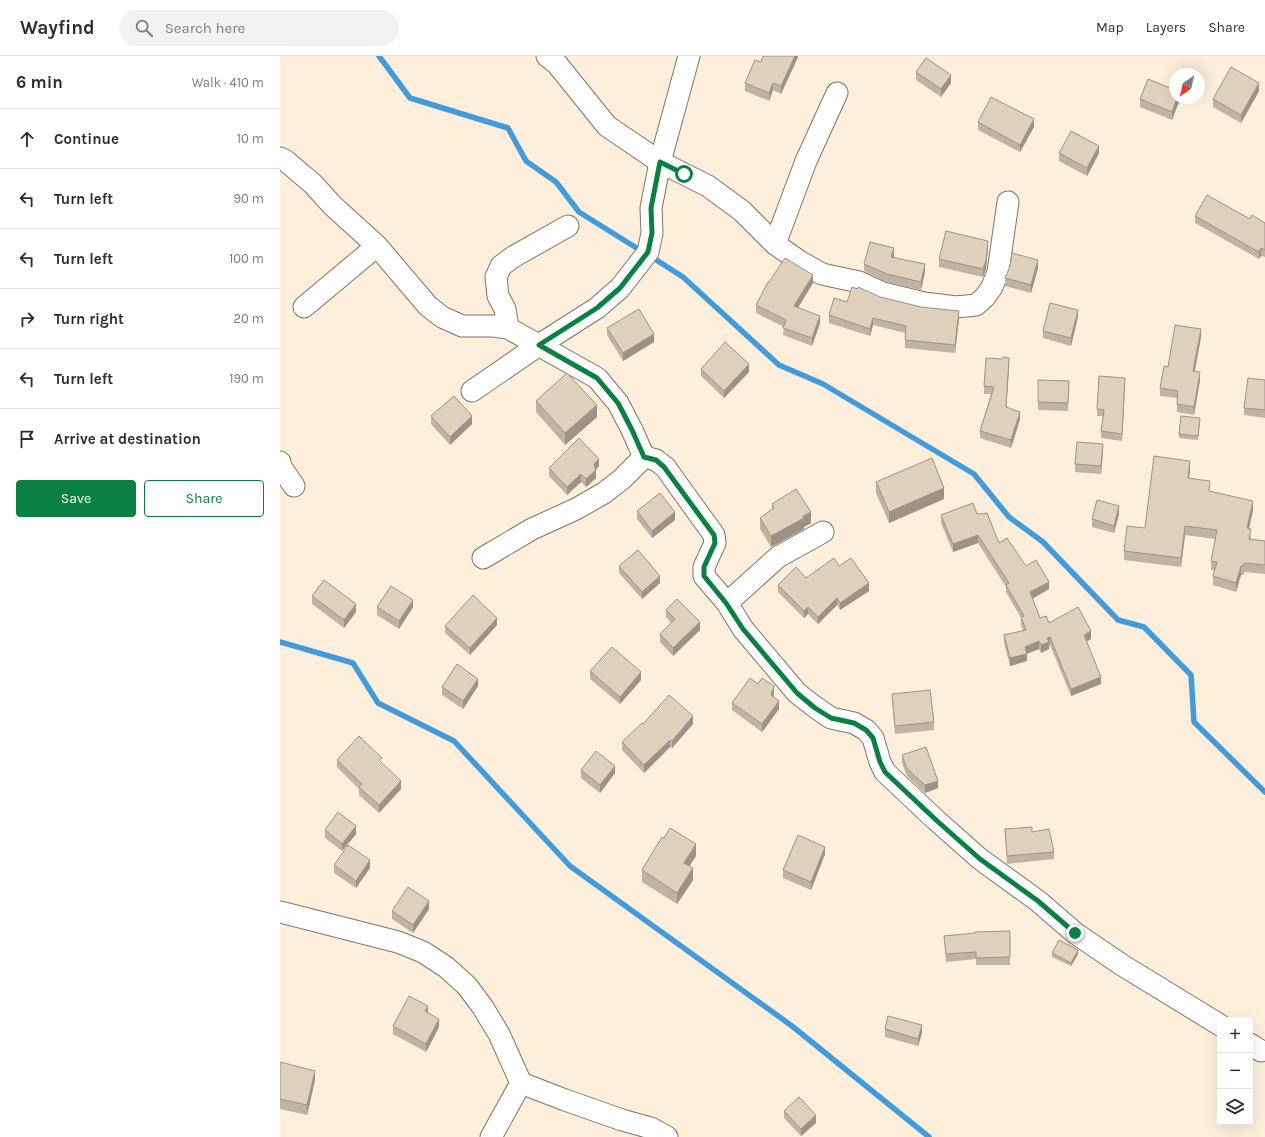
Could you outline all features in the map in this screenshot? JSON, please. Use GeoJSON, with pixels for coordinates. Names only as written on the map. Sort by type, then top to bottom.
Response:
{"type":"FeatureCollection","features":[{"type":"Feature","properties":{"kind":"street"},"geometry":{"type":"LineString","coordinates":[[547,56],[557,64],[607,126],[660,162],[708,186],[742,211],[775,244],[799,261],[822,274],[859,282],[883,293],[924,303],[956,307],[976,304],[992,287],[998,272],[1008,202]]}},
{"type":"Feature","properties":{"kind":"street"},"geometry":{"type":"LineString","coordinates":[[472,392],[539,345],[597,308],[620,288],[648,252],[652,233],[651,208],[660,162],[690,56]]}},
{"type":"Feature","properties":{"kind":"street"},"geometry":{"type":"LineString","coordinates":[[775,244],[806,161],[837,93]]}},
{"type":"Feature","properties":{"kind":"street"},"geometry":{"type":"LineString","coordinates":[[280,158],[286,161],[313,184],[332,205],[376,246],[428,306],[442,317],[462,326],[492,326],[508,328],[597,378],[618,403],[644,457]]}},
{"type":"Feature","properties":{"kind":"street"},"geometry":{"type":"LineString","coordinates":[[508,328],[505,309],[498,296],[496,277],[501,266],[568,226]]}},
{"type":"Feature","properties":{"kind":"street"},"geometry":{"type":"LineString","coordinates":[[304,307],[376,246]]}},
{"type":"Feature","properties":{"kind":"street"},"geometry":{"type":"LineString","coordinates":[[483,558],[532,529],[576,509],[604,493],[622,479],[644,457]]}},
{"type":"Feature","properties":{"kind":"street"},"geometry":{"type":"LineString","coordinates":[[644,457],[656,460],[664,467],[714,535],[715,543],[704,567],[704,576],[726,603],[743,629],[797,693],[815,708],[831,718],[854,723],[866,730],[873,738],[880,762],[885,772],[980,859],[1038,901],[1075,933],[1122,965],[1217,1023]]}},
{"type":"Feature","properties":{"kind":"street"},"geometry":{"type":"LineString","coordinates":[[280,462],[281,467],[294,486]]}},
{"type":"Feature","properties":{"kind":"street"},"geometry":{"type":"LineString","coordinates":[[726,603],[778,557],[823,532]]}},
{"type":"Feature","properties":{"kind":"street"},"geometry":{"type":"LineString","coordinates":[[280,912],[398,942],[423,952],[446,967],[467,986],[482,1006],[499,1034],[521,1082],[565,1100],[622,1120],[651,1128],[667,1137]]}},
{"type":"Feature","properties":{"kind":"street"},"geometry":{"type":"LineString","coordinates":[[491,1137],[521,1082]]}},
{"type":"Feature","properties":{"kind":"building"},"geometry":{"type":"Polygon","coordinates":[[[763,56],[795,56],[781,86],[773,83],[769,93],[745,83],[755,60],[761,62],[763,56]]]}},
{"type":"Feature","properties":{"kind":"building"},"geometry":{"type":"Polygon","coordinates":[[[926,58],[951,75],[941,89],[916,72],[926,58]]]}},
{"type":"Feature","properties":{"kind":"building"},"geometry":{"type":"Polygon","coordinates":[[[1231,67],[1259,83],[1241,115],[1213,99],[1231,67]]]}},
{"type":"Feature","properties":{"kind":"building"},"geometry":{"type":"Polygon","coordinates":[[[1148,79],[1169,88],[1169,104],[1175,104],[1172,112],[1140,99],[1148,79]]]}},
{"type":"Feature","properties":{"kind":"building"},"geometry":{"type":"Polygon","coordinates":[[[991,97],[1034,119],[1020,145],[978,122],[991,97]]]}},
{"type":"Feature","properties":{"kind":"building"},"geometry":{"type":"Polygon","coordinates":[[[1071,131],[1099,146],[1087,168],[1059,153],[1071,131]]]}},
{"type":"Feature","properties":{"kind":"building"},"geometry":{"type":"Polygon","coordinates":[[[1207,195],[1250,219],[1252,215],[1265,223],[1265,250],[1261,248],[1259,252],[1195,216],[1207,195]]]}},
{"type":"Feature","properties":{"kind":"building"},"geometry":{"type":"Polygon","coordinates":[[[946,231],[988,241],[986,261],[983,269],[939,259],[946,231]]]}},
{"type":"Feature","properties":{"kind":"building"},"geometry":{"type":"Polygon","coordinates":[[[870,242],[894,248],[891,257],[925,264],[921,282],[887,274],[864,264],[870,242]]]}},
{"type":"Feature","properties":{"kind":"building"},"geometry":{"type":"Polygon","coordinates":[[[1012,253],[1038,260],[1031,285],[1005,278],[1010,266],[1012,253]]]}},
{"type":"Feature","properties":{"kind":"building"},"geometry":{"type":"Polygon","coordinates":[[[785,258],[813,275],[794,306],[820,316],[812,338],[783,328],[786,320],[756,305],[768,282],[785,258]]]}},
{"type":"Feature","properties":{"kind":"building"},"geometry":{"type":"Polygon","coordinates":[[[852,287],[858,289],[858,287],[880,297],[921,307],[959,311],[955,345],[905,340],[906,326],[873,318],[870,329],[829,315],[834,298],[847,302],[852,287]]]}},
{"type":"Feature","properties":{"kind":"building"},"geometry":{"type":"Polygon","coordinates":[[[1050,303],[1078,310],[1071,338],[1043,331],[1050,303]]]}},
{"type":"Feature","properties":{"kind":"building"},"geometry":{"type":"Polygon","coordinates":[[[639,309],[654,334],[623,353],[607,328],[639,309]]]}},
{"type":"Feature","properties":{"kind":"building"},"geometry":{"type":"Polygon","coordinates":[[[1175,325],[1201,329],[1193,371],[1200,372],[1194,407],[1177,404],[1178,391],[1160,388],[1164,366],[1168,367],[1175,325]]]}},
{"type":"Feature","properties":{"kind":"building"},"geometry":{"type":"Polygon","coordinates":[[[725,342],[749,364],[724,391],[701,369],[725,342]]]}},
{"type":"Feature","properties":{"kind":"building"},"geometry":{"type":"Polygon","coordinates":[[[1003,357],[1009,358],[1006,407],[1020,412],[1011,440],[980,431],[994,387],[984,386],[986,358],[1002,359],[1003,357]]]}},
{"type":"Feature","properties":{"kind":"building"},"geometry":{"type":"Polygon","coordinates":[[[567,373],[597,405],[565,433],[536,401],[567,373]]]}},
{"type":"Feature","properties":{"kind":"building"},"geometry":{"type":"Polygon","coordinates":[[[1099,376],[1125,378],[1122,434],[1101,431],[1104,410],[1097,409],[1099,376]]]}},
{"type":"Feature","properties":{"kind":"building"},"geometry":{"type":"Polygon","coordinates":[[[1248,378],[1265,380],[1265,410],[1244,408],[1248,378]]]}},
{"type":"Feature","properties":{"kind":"building"},"geometry":{"type":"Polygon","coordinates":[[[1038,380],[1069,381],[1068,403],[1038,402],[1038,380]]]}},
{"type":"Feature","properties":{"kind":"building"},"geometry":{"type":"Polygon","coordinates":[[[454,396],[472,416],[450,437],[431,416],[454,396]]]}},
{"type":"Feature","properties":{"kind":"building"},"geometry":{"type":"Polygon","coordinates":[[[1181,416],[1200,418],[1198,436],[1179,434],[1181,416]]]}},
{"type":"Feature","properties":{"kind":"building"},"geometry":{"type":"Polygon","coordinates":[[[579,438],[599,459],[594,464],[596,470],[586,479],[581,474],[567,487],[549,468],[579,438]]]}},
{"type":"Feature","properties":{"kind":"building"},"geometry":{"type":"Polygon","coordinates":[[[1077,442],[1103,444],[1101,466],[1075,464],[1077,442]]]}},
{"type":"Feature","properties":{"kind":"building"},"geometry":{"type":"Polygon","coordinates":[[[1154,456],[1190,461],[1188,478],[1210,481],[1209,491],[1253,501],[1247,528],[1251,529],[1249,539],[1265,541],[1265,565],[1244,563],[1244,566],[1241,566],[1236,583],[1213,576],[1217,562],[1211,561],[1217,530],[1185,526],[1181,558],[1124,551],[1127,526],[1145,528],[1154,456]]]}},
{"type":"Feature","properties":{"kind":"building"},"geometry":{"type":"Polygon","coordinates":[[[932,458],[944,488],[889,512],[876,482],[932,458]]]}},
{"type":"Feature","properties":{"kind":"building"},"geometry":{"type":"Polygon","coordinates":[[[796,489],[811,512],[803,516],[804,518],[771,536],[760,518],[774,508],[772,504],[796,489]]]}},
{"type":"Feature","properties":{"kind":"building"},"geometry":{"type":"Polygon","coordinates":[[[660,493],[675,512],[652,531],[637,511],[660,493]]]}},
{"type":"Feature","properties":{"kind":"building"},"geometry":{"type":"Polygon","coordinates":[[[1097,500],[1119,506],[1114,526],[1092,519],[1097,500]]]}},
{"type":"Feature","properties":{"kind":"building"},"geometry":{"type":"Polygon","coordinates":[[[973,503],[977,514],[987,513],[999,543],[1007,538],[1026,566],[1036,560],[1049,582],[1030,592],[1040,618],[1046,616],[1049,623],[1078,607],[1091,631],[1084,635],[1101,677],[1071,689],[1050,637],[1047,638],[1049,642],[1041,645],[1039,641],[1025,647],[1027,654],[1010,658],[1004,635],[1026,630],[1021,617],[1024,616],[1006,585],[1009,583],[978,535],[953,544],[941,515],[973,503]]]}},
{"type":"Feature","properties":{"kind":"building"},"geometry":{"type":"Polygon","coordinates":[[[638,550],[660,576],[642,592],[619,566],[638,550]]]}},
{"type":"Feature","properties":{"kind":"building"},"geometry":{"type":"Polygon","coordinates":[[[834,558],[839,566],[851,558],[869,583],[840,603],[837,598],[818,617],[808,607],[804,611],[778,585],[796,567],[806,578],[834,558]]]}},
{"type":"Feature","properties":{"kind":"building"},"geometry":{"type":"Polygon","coordinates":[[[324,580],[356,604],[344,620],[312,596],[324,580]]]}},
{"type":"Feature","properties":{"kind":"building"},"geometry":{"type":"Polygon","coordinates":[[[391,586],[413,600],[399,621],[377,607],[391,586]]]}},
{"type":"Feature","properties":{"kind":"building"},"geometry":{"type":"Polygon","coordinates":[[[473,595],[497,618],[470,648],[445,626],[473,595]]]}},
{"type":"Feature","properties":{"kind":"building"},"geometry":{"type":"Polygon","coordinates":[[[677,599],[700,622],[673,648],[660,634],[675,619],[666,610],[677,599]]]}},
{"type":"Feature","properties":{"kind":"building"},"geometry":{"type":"Polygon","coordinates":[[[612,647],[641,672],[620,697],[590,671],[612,647]]]}},
{"type":"Feature","properties":{"kind":"building"},"geometry":{"type":"Polygon","coordinates":[[[457,664],[478,679],[463,701],[442,687],[457,664]]]}},
{"type":"Feature","properties":{"kind":"building"},"geometry":{"type":"Polygon","coordinates":[[[750,678],[758,684],[762,678],[774,686],[771,695],[779,701],[762,724],[732,703],[750,678]]]}},
{"type":"Feature","properties":{"kind":"building"},"geometry":{"type":"Polygon","coordinates":[[[930,690],[934,722],[895,726],[892,694],[930,690]]]}},
{"type":"Feature","properties":{"kind":"building"},"geometry":{"type":"Polygon","coordinates":[[[669,695],[693,716],[672,741],[670,740],[644,765],[622,742],[642,723],[643,724],[669,695]]]}},
{"type":"Feature","properties":{"kind":"building"},"geometry":{"type":"Polygon","coordinates":[[[359,736],[382,758],[379,760],[401,781],[379,805],[359,787],[362,784],[337,760],[359,736]]]}},
{"type":"Feature","properties":{"kind":"building"},"geometry":{"type":"Polygon","coordinates":[[[926,747],[938,781],[925,785],[907,769],[902,755],[926,747]]]}},
{"type":"Feature","properties":{"kind":"building"},"geometry":{"type":"Polygon","coordinates":[[[596,751],[615,766],[600,785],[581,770],[596,751]]]}},
{"type":"Feature","properties":{"kind":"building"},"geometry":{"type":"Polygon","coordinates":[[[338,812],[356,826],[342,844],[325,830],[338,812]]]}},
{"type":"Feature","properties":{"kind":"building"},"geometry":{"type":"Polygon","coordinates":[[[1032,827],[1032,832],[1049,829],[1054,852],[1007,856],[1005,829],[1032,827]]]}},
{"type":"Feature","properties":{"kind":"building"},"geometry":{"type":"Polygon","coordinates":[[[670,828],[696,844],[684,863],[693,868],[677,893],[642,870],[662,837],[664,838],[670,828]]]}},
{"type":"Feature","properties":{"kind":"building"},"geometry":{"type":"Polygon","coordinates":[[[798,835],[825,847],[811,882],[783,870],[798,835]]]}},
{"type":"Feature","properties":{"kind":"building"},"geometry":{"type":"Polygon","coordinates":[[[348,845],[370,860],[356,881],[334,865],[348,845]]]}},
{"type":"Feature","properties":{"kind":"building"},"geometry":{"type":"Polygon","coordinates":[[[408,887],[429,901],[413,925],[392,911],[408,887]]]}},
{"type":"Feature","properties":{"kind":"building"},"geometry":{"type":"Polygon","coordinates":[[[1010,931],[1010,957],[976,958],[976,952],[946,954],[944,936],[975,932],[1010,931]]]}},
{"type":"Feature","properties":{"kind":"building"},"geometry":{"type":"Polygon","coordinates":[[[1059,940],[1078,950],[1071,963],[1052,953],[1059,940]]]}},
{"type":"Feature","properties":{"kind":"building"},"geometry":{"type":"Polygon","coordinates":[[[409,996],[428,1006],[425,1011],[439,1019],[426,1044],[393,1026],[409,996]]]}},
{"type":"Feature","properties":{"kind":"building"},"geometry":{"type":"Polygon","coordinates":[[[888,1016],[922,1025],[918,1039],[885,1029],[888,1016]]]}},
{"type":"Feature","properties":{"kind":"building"},"geometry":{"type":"Polygon","coordinates":[[[280,1062],[315,1071],[307,1105],[280,1099],[280,1062]]]}},
{"type":"Feature","properties":{"kind":"building"},"geometry":{"type":"Polygon","coordinates":[[[799,1097],[816,1115],[801,1129],[784,1111],[799,1097]]]}},
{"type":"Feature","properties":{"kind":"waterway"},"geometry":{"type":"LineString","coordinates":[[379,56],[410,98],[508,128],[526,161],[556,182],[579,212],[643,252]]}},
{"type":"Feature","properties":{"kind":"waterway"},"geometry":{"type":"LineString","coordinates":[[650,256],[683,277],[779,365],[823,384],[974,474],[1009,517],[1043,542],[1118,620],[1144,627],[1191,675],[1194,722],[1265,792]]}},
{"type":"Feature","properties":{"kind":"waterway"},"geometry":{"type":"LineString","coordinates":[[280,642],[353,663],[378,703],[454,741],[570,866],[792,1026],[929,1137]]}},
{"type":"Feature","properties":{"kind":"route"},"geometry":{"type":"LineString","coordinates":[[684,174],[660,162],[651,208],[652,233],[648,252],[620,288],[597,308],[539,345],[597,378],[618,403],[644,457],[656,460],[664,467],[714,535],[715,543],[704,567],[704,576],[726,603],[743,629],[797,693],[815,708],[831,718],[854,723],[866,730],[873,738],[880,762],[885,772],[980,859],[1038,901],[1075,933]]}}]}
